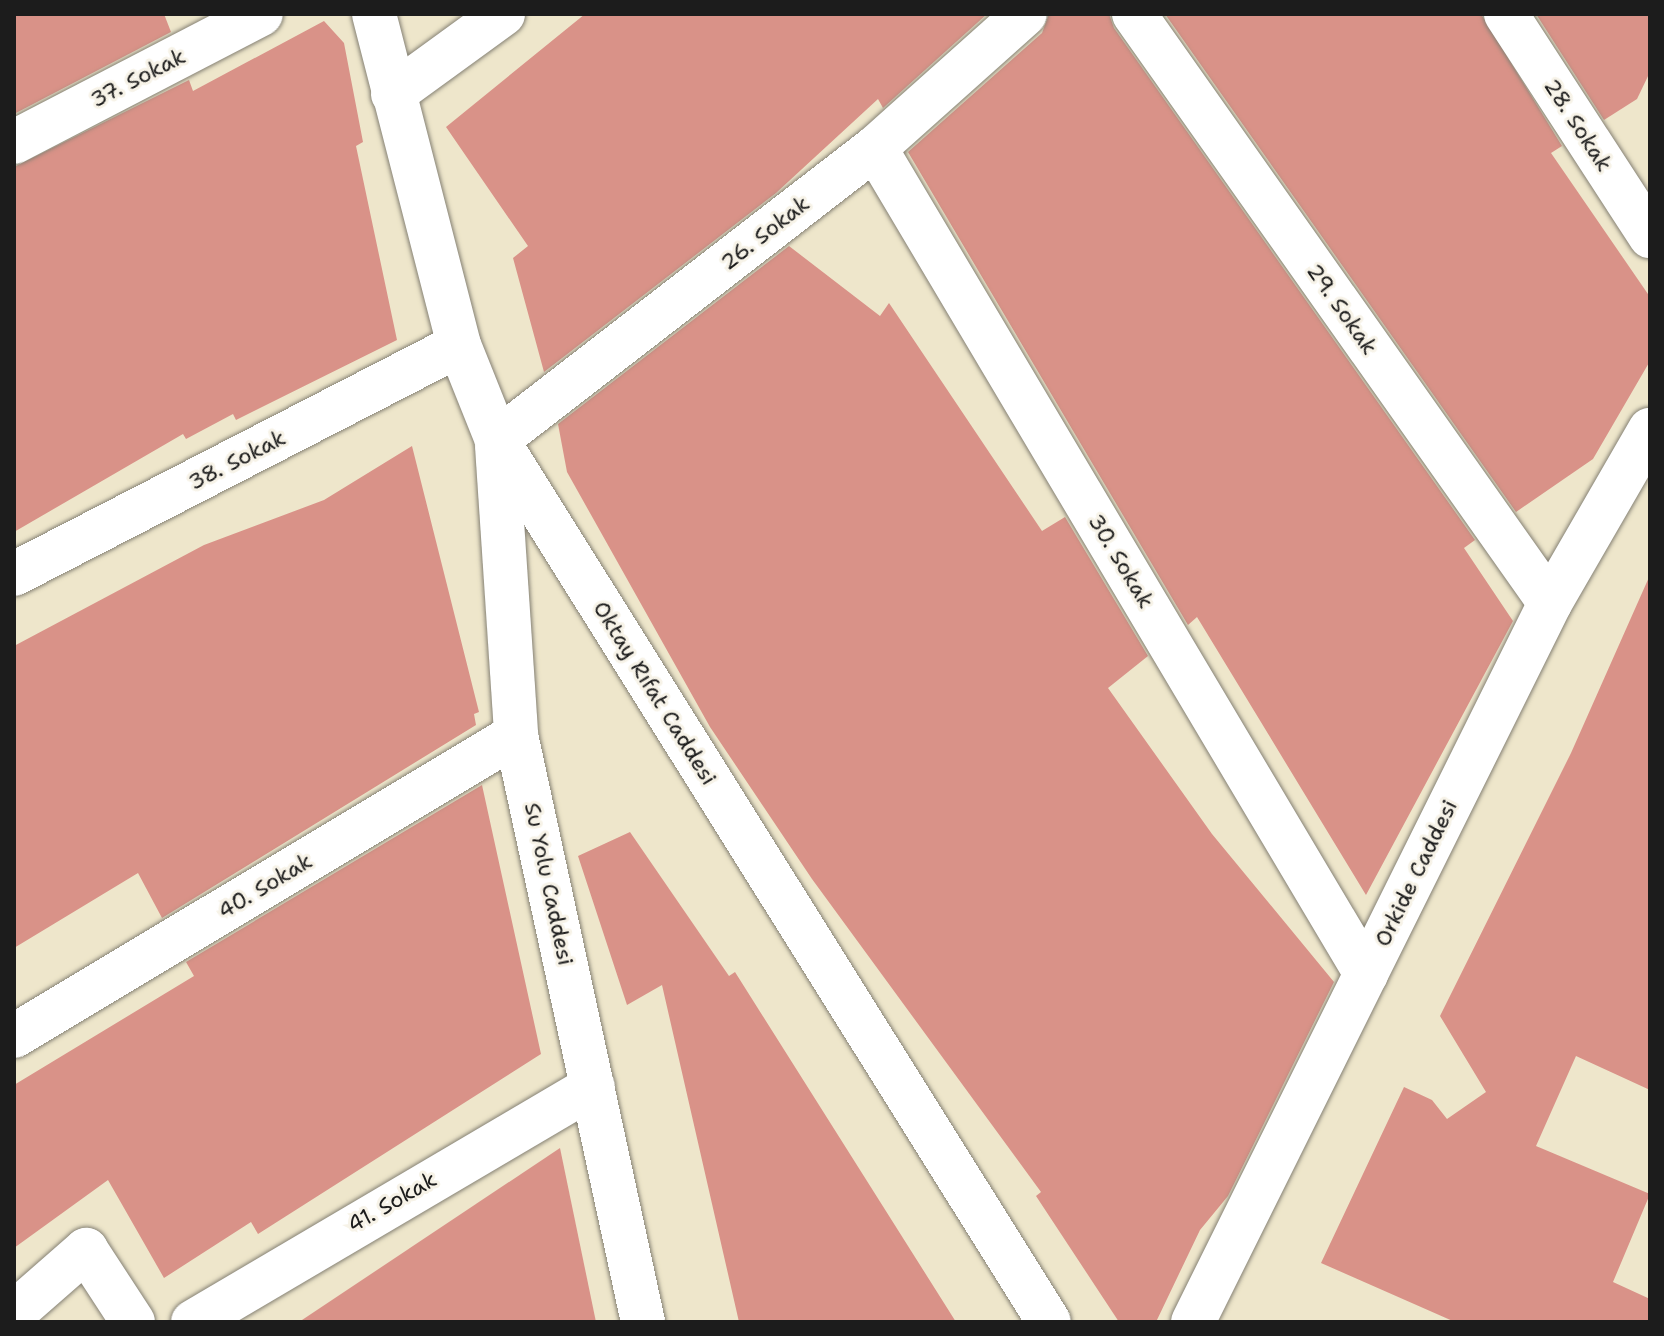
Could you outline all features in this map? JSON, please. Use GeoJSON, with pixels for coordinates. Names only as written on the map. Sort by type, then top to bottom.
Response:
{"type":"FeatureCollection","features":[{"type":"Feature","properties":{"kind":"street","name":"37. Sokak"},"geometry":{"type":"LineString","coordinates":[[14,142],[191,31],[261,14]]}},
{"type":"Feature","properties":{"kind":"street","name":"Oktay Rıfat Caddesi"},"geometry":{"type":"LineString","coordinates":[[374,14],[459,345],[497,440],[1049,1322]]}},
{"type":"Feature","properties":{"kind":"street"},"geometry":{"type":"LineString","coordinates":[[393,94],[503,14]]}},
{"type":"Feature","properties":{"kind":"street","name":"26. Sokak"},"geometry":{"type":"LineString","coordinates":[[497,440],[875,148],[1025,14]]}},
{"type":"Feature","properties":{"kind":"street","name":"29. Sokak"},"geometry":{"type":"LineString","coordinates":[[1134,14],[1550,603]]}},
{"type":"Feature","properties":{"kind":"street","name":"28. Sokak"},"geometry":{"type":"LineString","coordinates":[[1506,14],[1650,236]]}},
{"type":"Feature","properties":{"kind":"street","name":"30. Sokak"},"geometry":{"type":"LineString","coordinates":[[875,148],[1366,974]]}},
{"type":"Feature","properties":{"kind":"street","name":"38. Sokak"},"geometry":{"type":"LineString","coordinates":[[14,574],[459,345]]}},
{"type":"Feature","properties":{"kind":"street","name":"Orkide Caddesi"},"geometry":{"type":"LineString","coordinates":[[1193,1322],[1550,603],[1650,430]]}},
{"type":"Feature","properties":{"kind":"street","name":"Su Yolu Caddesi"},"geometry":{"type":"LineString","coordinates":[[497,440],[516,735],[643,1322]]}},
{"type":"Feature","properties":{"kind":"street","name":"40. Sokak"},"geometry":{"type":"LineString","coordinates":[[14,1036],[516,735]]}},
{"type":"Feature","properties":{"kind":"street","name":"41. Sokak"},"geometry":{"type":"LineString","coordinates":[[193,1322],[593,1086]]}},
{"type":"Feature","properties":{"kind":"street"},"geometry":{"type":"LineString","coordinates":[[14,1313],[86,1250],[133,1322]]}},
{"type":"Feature","properties":{"kind":"building"},"geometry":{"type":"Polygon","coordinates":[[[14,14],[164,14],[171,32],[14,114],[14,14]]]}},
{"type":"Feature","properties":{"kind":"building"},"geometry":{"type":"Polygon","coordinates":[[[585,14],[987,14],[883,108],[878,99],[776,193],[544,372],[513,258],[528,246],[446,127],[585,14]]]}},
{"type":"Feature","properties":{"kind":"building"},"geometry":{"type":"Polygon","coordinates":[[[1049,14],[1109,14],[1114,28],[1475,540],[1464,548],[1513,621],[1366,895],[1197,617],[1188,625],[908,152],[1042,33],[1049,14]]]}},
{"type":"Feature","properties":{"kind":"building"},"geometry":{"type":"Polygon","coordinates":[[[1165,14],[1481,14],[1562,146],[1551,153],[1650,297],[1650,361],[1593,459],[1516,512],[1165,14]]]}},
{"type":"Feature","properties":{"kind":"building"},"geometry":{"type":"Polygon","coordinates":[[[1536,14],[1650,14],[1650,72],[1637,99],[1604,120],[1536,14]]]}},
{"type":"Feature","properties":{"kind":"building"},"geometry":{"type":"Polygon","coordinates":[[[324,21],[344,43],[363,142],[356,146],[397,340],[236,420],[233,414],[186,439],[183,434],[14,532],[14,167],[189,80],[193,91],[324,21]]]}},
{"type":"Feature","properties":{"kind":"building"},"geometry":{"type":"Polygon","coordinates":[[[789,246],[880,316],[889,303],[1042,531],[1065,517],[1148,656],[1108,688],[1212,834],[1334,982],[1228,1196],[1200,1230],[1156,1322],[1119,1322],[1036,1196],[1041,1192],[812,879],[710,727],[567,472],[558,424],[789,246]]]}},
{"type":"Feature","properties":{"kind":"building"},"geometry":{"type":"Polygon","coordinates":[[[412,446],[479,712],[474,714],[476,725],[162,918],[138,873],[14,948],[14,646],[204,545],[324,500],[412,446]]]}},
{"type":"Feature","properties":{"kind":"building"},"geometry":{"type":"Polygon","coordinates":[[[1650,575],[1650,1090],[1576,1056],[1536,1146],[1650,1194],[1613,1282],[1650,1299],[1650,1322],[1455,1322],[1321,1263],[1404,1087],[1432,1100],[1447,1119],[1486,1092],[1440,1016],[1571,753],[1650,575]]]}},
{"type":"Feature","properties":{"kind":"building"},"geometry":{"type":"Polygon","coordinates":[[[482,785],[541,1054],[258,1234],[251,1222],[164,1278],[108,1180],[14,1248],[14,1085],[194,976],[186,962],[482,785]]]}},
{"type":"Feature","properties":{"kind":"building"},"geometry":{"type":"Polygon","coordinates":[[[630,832],[729,976],[735,972],[956,1322],[739,1322],[662,985],[627,1005],[578,856],[630,832]]]}},
{"type":"Feature","properties":{"kind":"building"},"geometry":{"type":"Polygon","coordinates":[[[560,1148],[596,1322],[299,1322],[560,1148]]]}}]}
